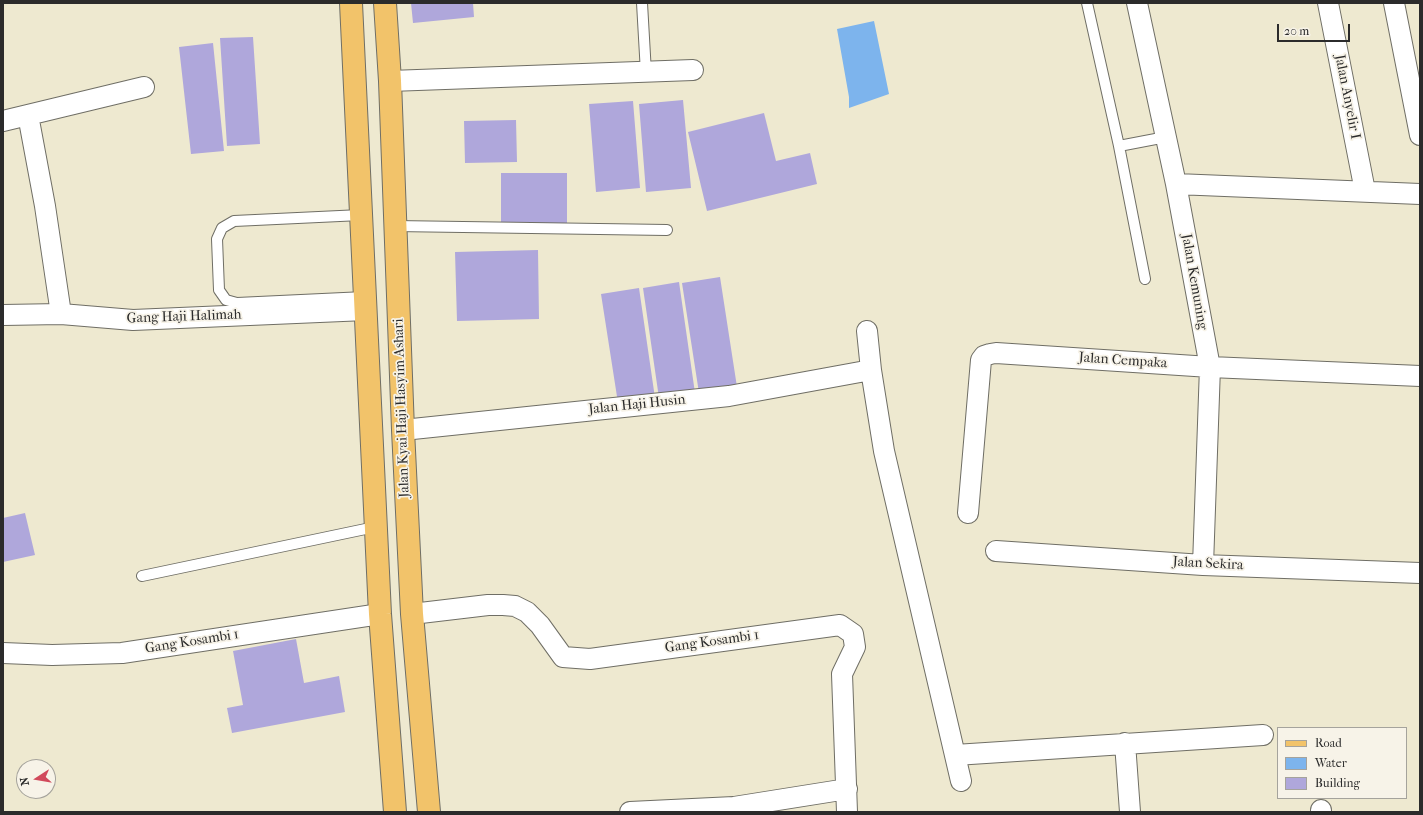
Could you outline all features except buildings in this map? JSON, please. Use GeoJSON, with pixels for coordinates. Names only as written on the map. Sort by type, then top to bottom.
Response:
{"type":"FeatureCollection","features":[{"type":"Feature","properties":{"kind":"main road"},"geometry":{"type":"LineString","coordinates":[[351,3],[375,528],[395,812]]}},
{"type":"Feature","properties":{"kind":"main road","name":"Jalan Kyai Haji Hasyim Ashari"},"geometry":{"type":"LineString","coordinates":[[385,3],[390,81],[403,430],[412,614],[429,812]]}},
{"type":"Feature","properties":{"kind":"street","name":"Jalan Kemuning"},"geometry":{"type":"LineString","coordinates":[[1137,3],[1176,184],[1210,367],[1203,565]]}},
{"type":"Feature","properties":{"kind":"street","name":"Jalan Anyelir I"},"geometry":{"type":"LineString","coordinates":[[1328,3],[1366,191]]}},
{"type":"Feature","properties":{"kind":"street"},"geometry":{"type":"LineString","coordinates":[[1394,3],[1420,135]]}},
{"type":"Feature","properties":{"kind":"street"},"geometry":{"type":"LineString","coordinates":[[390,81],[646,73],[693,70]]}},
{"type":"Feature","properties":{"kind":"street"},"geometry":{"type":"LineString","coordinates":[[3,121],[144,87]]}},
{"type":"Feature","properties":{"kind":"street"},"geometry":{"type":"LineString","coordinates":[[28,114],[46,206],[61,314]]}},
{"type":"Feature","properties":{"kind":"street"},"geometry":{"type":"LineString","coordinates":[[1176,184],[1420,194]]}},
{"type":"Feature","properties":{"kind":"street","name":"Gang Haji Halimah"},"geometry":{"type":"LineString","coordinates":[[3,315],[61,314],[133,320],[365,304]]}},
{"type":"Feature","properties":{"kind":"street"},"geometry":{"type":"LineString","coordinates":[[867,331],[871,370],[884,451],[961,781]]}},
{"type":"Feature","properties":{"kind":"street","name":"Jalan Cempaka"},"geometry":{"type":"LineString","coordinates":[[968,513],[981,360],[984,356],[996,354],[1210,367],[1420,376]]}},
{"type":"Feature","properties":{"kind":"street","name":"Jalan Haji Husin"},"geometry":{"type":"LineString","coordinates":[[403,430],[729,396],[871,370]]}},
{"type":"Feature","properties":{"kind":"street","name":"Jalan Sekira"},"geometry":{"type":"LineString","coordinates":[[996,551],[1203,565],[1420,573]]}},
{"type":"Feature","properties":{"kind":"street","name":"Gang Kosambi 1"},"geometry":{"type":"LineString","coordinates":[[412,614],[488,605],[515,606],[527,612],[540,625],[563,657],[590,659],[840,625],[853,634],[855,647],[842,674],[847,812]]}},
{"type":"Feature","properties":{"kind":"street","name":"Gang Kosambi 1"},"geometry":{"type":"LineString","coordinates":[[3,653],[52,655],[122,653],[380,614]]}},
{"type":"Feature","properties":{"kind":"street"},"geometry":{"type":"LineString","coordinates":[[955,755],[1263,735]]}},
{"type":"Feature","properties":{"kind":"street"},"geometry":{"type":"LineString","coordinates":[[1125,743],[1130,812]]}},
{"type":"Feature","properties":{"kind":"street"},"geometry":{"type":"LineString","coordinates":[[630,812],[734,807],[847,789]]}},
{"type":"Feature","properties":{"kind":"lane"},"geometry":{"type":"LineString","coordinates":[[642,3],[646,73]]}},
{"type":"Feature","properties":{"kind":"lane"},"geometry":{"type":"LineString","coordinates":[[1087,3],[1119,146],[1145,279]]}},
{"type":"Feature","properties":{"kind":"lane"},"geometry":{"type":"LineString","coordinates":[[1119,146],[1166,137]]}},
{"type":"Feature","properties":{"kind":"lane"},"geometry":{"type":"LineString","coordinates":[[361,215],[234,221],[222,228],[217,239],[219,290],[226,300],[237,303],[365,304]]}},
{"type":"Feature","properties":{"kind":"lane"},"geometry":{"type":"LineString","coordinates":[[396,226],[668,230]]}},
{"type":"Feature","properties":{"kind":"lane"},"geometry":{"type":"LineString","coordinates":[[142,576],[375,528]]}},
{"type":"Feature","properties":{"kind":"water"},"geometry":{"type":"Polygon","coordinates":[[[874,21],[889,94],[849,108],[849,97],[837,29],[874,21]]]}}]}
